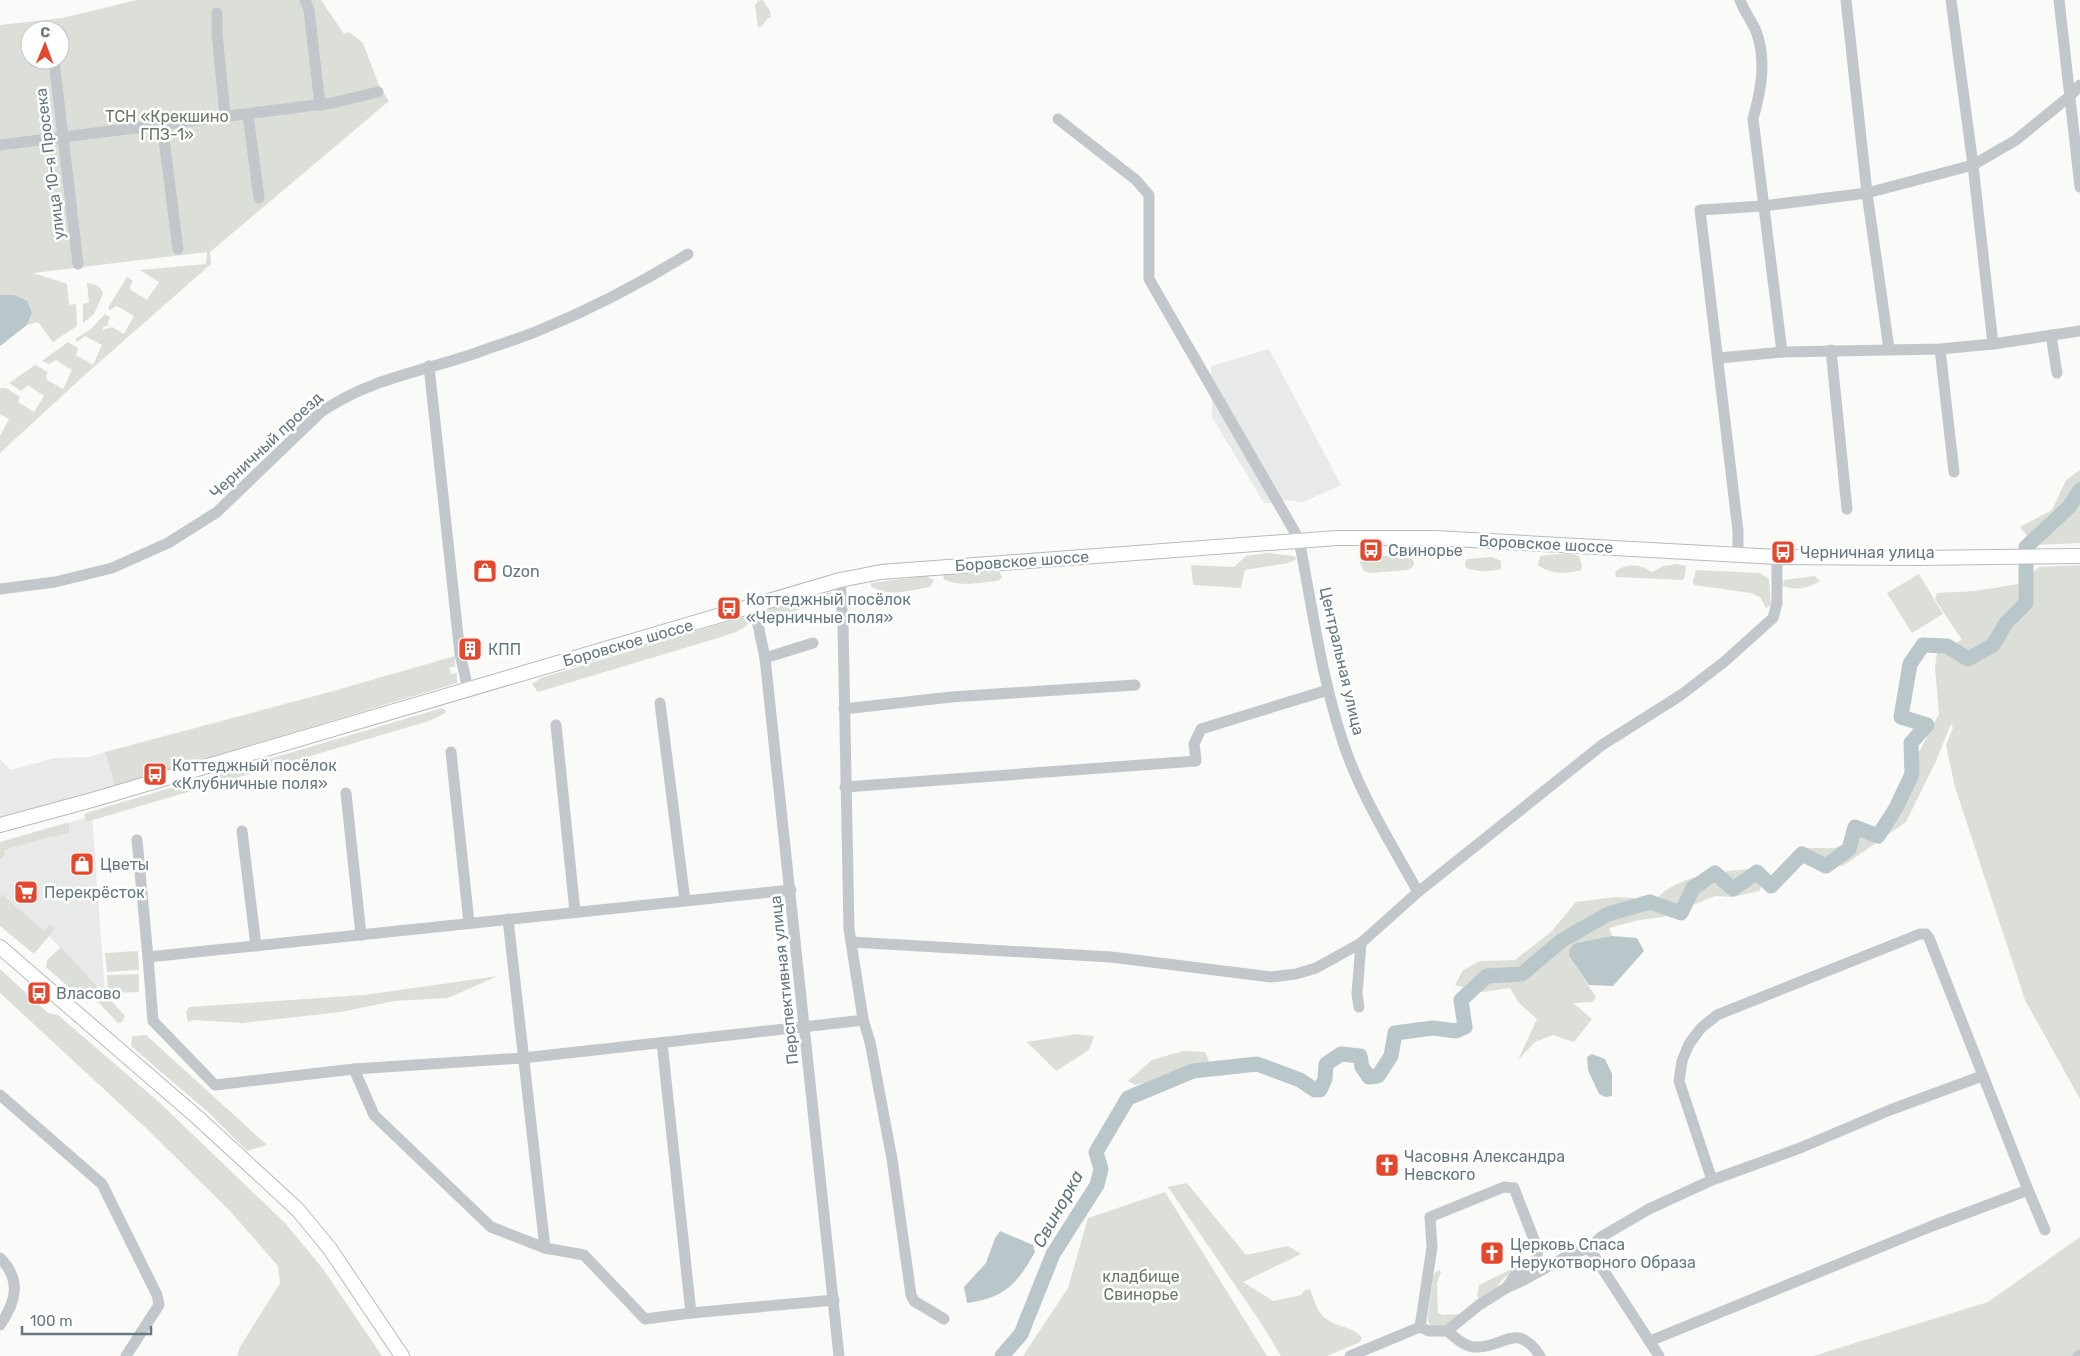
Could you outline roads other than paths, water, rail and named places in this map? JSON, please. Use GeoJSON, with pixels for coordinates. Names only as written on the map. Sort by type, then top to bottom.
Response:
{"type":"FeatureCollection","features":[{"type":"Feature","properties":{"kind":"main road","name":"Боровское шоссе"},"geometry":{"type":"LineString","coordinates":[[0,826],[102,798],[840,580],[910,569],[1297,540],[1435,538],[1777,557],[2080,556]]}},
{"type":"Feature","properties":{"kind":"main road"},"geometry":{"type":"LineString","coordinates":[[0,947],[197,1117],[298,1210],[330,1249],[402,1356]]}},
{"type":"Feature","properties":{"kind":"street"},"geometry":{"type":"LineString","coordinates":[[306,0],[309,10],[320,105]]}},
{"type":"Feature","properties":{"kind":"street"},"geometry":{"type":"LineString","coordinates":[[1740,0],[1755,31],[1761,58],[1761,91],[1753,119],[1782,352]]}},
{"type":"Feature","properties":{"kind":"street"},"geometry":{"type":"LineString","coordinates":[[1846,0],[1867,194],[1889,349]]}},
{"type":"Feature","properties":{"kind":"street"},"geometry":{"type":"LineString","coordinates":[[1951,0],[1973,165],[1993,344]]}},
{"type":"Feature","properties":{"kind":"street"},"geometry":{"type":"LineString","coordinates":[[2059,0],[2080,186]]}},
{"type":"Feature","properties":{"kind":"street"},"geometry":{"type":"LineString","coordinates":[[217,13],[225,116]]}},
{"type":"Feature","properties":{"kind":"street","name":"улица 10-я Просека"},"geometry":{"type":"LineString","coordinates":[[55,70],[78,264]]}},
{"type":"Feature","properties":{"kind":"street"},"geometry":{"type":"LineString","coordinates":[[1738,555],[1738,531],[1700,210],[1763,206],[1867,194],[1973,165],[2016,140],[2070,96],[2080,85]]}},
{"type":"Feature","properties":{"kind":"street"},"geometry":{"type":"LineString","coordinates":[[0,145],[320,105],[378,92]]}},
{"type":"Feature","properties":{"kind":"street"},"geometry":{"type":"LineString","coordinates":[[248,114],[259,198]]}},
{"type":"Feature","properties":{"kind":"street","name":"Центральная улица"},"geometry":{"type":"LineString","coordinates":[[1058,119],[1136,180],[1149,195],[1149,279],[1296,534],[1301,550],[1328,690],[1348,758],[1363,790],[1418,892]]}},
{"type":"Feature","properties":{"kind":"street"},"geometry":{"type":"LineString","coordinates":[[162,124],[178,249]]}},
{"type":"Feature","properties":{"kind":"street","name":"Черничный проезд"},"geometry":{"type":"LineString","coordinates":[[0,589],[55,582],[105,570],[168,543],[217,512],[321,412],[368,386],[429,366],[453,361],[540,331],[645,281],[688,254]]}},
{"type":"Feature","properties":{"kind":"street"},"geometry":{"type":"LineString","coordinates":[[1718,358],[1831,350],[1940,349],[1993,344],[2080,331]]}},
{"type":"Feature","properties":{"kind":"street"},"geometry":{"type":"LineString","coordinates":[[2051,335],[2057,373]]}},
{"type":"Feature","properties":{"kind":"street"},"geometry":{"type":"LineString","coordinates":[[1940,349],[1954,472]]}},
{"type":"Feature","properties":{"kind":"street"},"geometry":{"type":"LineString","coordinates":[[1831,350],[1847,509]]}},
{"type":"Feature","properties":{"kind":"street"},"geometry":{"type":"LineString","coordinates":[[429,366],[460,654],[468,689]]}},
{"type":"Feature","properties":{"kind":"street"},"geometry":{"type":"LineString","coordinates":[[851,942],[1111,957],[1271,977],[1296,974],[1316,968],[1361,943],[1418,892],[1602,745],[1681,695],[1724,662],[1773,618],[1777,603],[1777,557]]}},
{"type":"Feature","properties":{"kind":"street"},"geometry":{"type":"LineString","coordinates":[[840,580],[843,625],[849,929],[863,1019],[870,1042],[892,1159],[911,1295],[914,1301],[944,1319]]}},
{"type":"Feature","properties":{"kind":"street","name":"Перспективная улица"},"geometry":{"type":"LineString","coordinates":[[754,606],[765,658],[839,1356]]}},
{"type":"Feature","properties":{"kind":"street"},"geometry":{"type":"LineString","coordinates":[[765,658],[813,643]]}},
{"type":"Feature","properties":{"kind":"street"},"geometry":{"type":"LineString","coordinates":[[844,709],[951,697],[1135,685]]}},
{"type":"Feature","properties":{"kind":"street"},"geometry":{"type":"LineString","coordinates":[[845,787],[1196,761],[1194,744],[1201,730],[1328,690]]}},
{"type":"Feature","properties":{"kind":"street"},"geometry":{"type":"LineString","coordinates":[[660,704],[685,901]]}},
{"type":"Feature","properties":{"kind":"street"},"geometry":{"type":"LineString","coordinates":[[556,725],[575,912]]}},
{"type":"Feature","properties":{"kind":"street"},"geometry":{"type":"LineString","coordinates":[[451,752],[469,923]]}},
{"type":"Feature","properties":{"kind":"street"},"geometry":{"type":"LineString","coordinates":[[346,793],[361,935]]}},
{"type":"Feature","properties":{"kind":"street"},"geometry":{"type":"LineString","coordinates":[[242,831],[256,946]]}},
{"type":"Feature","properties":{"kind":"street"},"geometry":{"type":"LineString","coordinates":[[137,840],[153,1020],[215,1085],[354,1069],[523,1058],[856,1020]]}},
{"type":"Feature","properties":{"kind":"street"},"geometry":{"type":"LineString","coordinates":[[148,957],[791,890]]}},
{"type":"Feature","properties":{"kind":"street"},"geometry":{"type":"LineString","coordinates":[[508,919],[545,1248]]}},
{"type":"Feature","properties":{"kind":"street"},"geometry":{"type":"LineString","coordinates":[[1712,1180],[1678,1080],[1682,1061],[1689,1044],[1702,1028],[1716,1015],[1920,934],[1926,934],[1930,938],[1982,1076],[2046,1230]]}},
{"type":"Feature","properties":{"kind":"street"},"geometry":{"type":"LineString","coordinates":[[1359,1007],[1357,994],[1361,943]]}},
{"type":"Feature","properties":{"kind":"street"},"geometry":{"type":"LineString","coordinates":[[662,1043],[691,1313]]}},
{"type":"Feature","properties":{"kind":"street"},"geometry":{"type":"LineString","coordinates":[[354,1069],[374,1115],[491,1227],[545,1248],[584,1255],[645,1319],[834,1300]]}},
{"type":"Feature","properties":{"kind":"street"},"geometry":{"type":"LineString","coordinates":[[1446,1331],[1479,1305],[1506,1288],[1571,1254],[1589,1248],[1602,1237],[1649,1209],[1712,1180],[1800,1148],[1890,1110],[1982,1076]]}},
{"type":"Feature","properties":{"kind":"street"},"geometry":{"type":"LineString","coordinates":[[0,1095],[102,1184],[157,1295],[159,1305],[126,1356]]}},
{"type":"Feature","properties":{"kind":"street"},"geometry":{"type":"LineString","coordinates":[[1420,1327],[1432,1247],[1430,1217],[1504,1187],[1509,1187],[1514,1188],[1517,1193],[1538,1253],[1536,1260],[1517,1273],[1506,1288]]}},
{"type":"Feature","properties":{"kind":"street"},"geometry":{"type":"LineString","coordinates":[[1650,1341],[1932,1226],[2028,1190]]}},
{"type":"Feature","properties":{"kind":"street"},"geometry":{"type":"LineString","coordinates":[[1589,1248],[1659,1356]]}},
{"type":"Feature","properties":{"kind":"street"},"geometry":{"type":"LineString","coordinates":[[0,1258],[10,1269],[14,1287],[12,1306],[0,1325]]}},
{"type":"Feature","properties":{"kind":"street"},"geometry":{"type":"LineString","coordinates":[[1350,1356],[1420,1327],[1429,1331],[1446,1331],[1464,1345],[1477,1348],[1508,1337],[1517,1338],[1526,1341],[1535,1348],[1540,1356]]}},
{"type":"Feature","properties":{"kind":"waterway","name":"Свинорка"},"geometry":{"type":"LineString","coordinates":[[2026,547],[2069,507],[2080,490]]}},
{"type":"Feature","properties":{"kind":"waterway","name":"Свинорка"},"geometry":{"type":"LineString","coordinates":[[1002,1356],[1021,1334],[1053,1254],[1097,1185],[1101,1169],[1096,1152],[1128,1098],[1193,1071],[1257,1064],[1300,1080],[1315,1090],[1320,1090],[1325,1079],[1326,1064],[1341,1054],[1360,1056],[1362,1067],[1369,1077],[1378,1076],[1391,1056],[1395,1033],[1433,1028],[1456,1031],[1465,1027],[1461,1000],[1487,976],[1522,974],[1561,941],[1608,914],[1650,902],[1681,913],[1693,888],[1715,873],[1733,889],[1757,872],[1771,886],[1802,854],[1826,866],[1849,849],[1855,827],[1878,836],[1896,808],[1912,774],[1911,743],[1927,725],[1901,717],[1910,664],[1923,645],[1947,646],[1968,659],[1993,645],[2006,623],[2026,603],[2026,565]]}},
{"type":"Feature","properties":{"kind":"place","name":"Свинорье"},"geometry":{"type":"Point","coordinates":[1371,550]}},
{"type":"Feature","properties":{"kind":"place","name":"Черничная улица"},"geometry":{"type":"Point","coordinates":[1783,552]}},
{"type":"Feature","properties":{"kind":"place","name":"Ozon"},"geometry":{"type":"Point","coordinates":[485,571]}},
{"type":"Feature","properties":{"kind":"place","name":"Коттеджный посёлок «Черничные поля»"},"geometry":{"type":"Point","coordinates":[729,608]}},
{"type":"Feature","properties":{"kind":"place","name":"КПП"},"geometry":{"type":"Point","coordinates":[470,649]}},
{"type":"Feature","properties":{"kind":"place","name":"Коттеджный посёлок «Клубничные поля»"},"geometry":{"type":"Point","coordinates":[155,774]}},
{"type":"Feature","properties":{"kind":"place","name":"Цветы"},"geometry":{"type":"Point","coordinates":[82,864]}},
{"type":"Feature","properties":{"kind":"place","name":"Перекрёсток"},"geometry":{"type":"Point","coordinates":[26,892]}},
{"type":"Feature","properties":{"kind":"place","name":"Власово"},"geometry":{"type":"Point","coordinates":[39,993]}},
{"type":"Feature","properties":{"kind":"place","name":"Часовня Александра Невского"},"geometry":{"type":"Point","coordinates":[1387,1165]}},
{"type":"Feature","properties":{"kind":"place","name":"Церковь Спаса Нерукотворного Образа"},"geometry":{"type":"Point","coordinates":[1492,1253]}},
{"type":"Feature","properties":{"kind":"park label","name":"ТСН «Крекшино ГПЗ-1»"},"geometry":{"type":"Point","coordinates":[167,125]}},
{"type":"Feature","properties":{"kind":"park label","name":"кладбище Свинорье"},"geometry":{"type":"Point","coordinates":[1141,1285]}}]}
